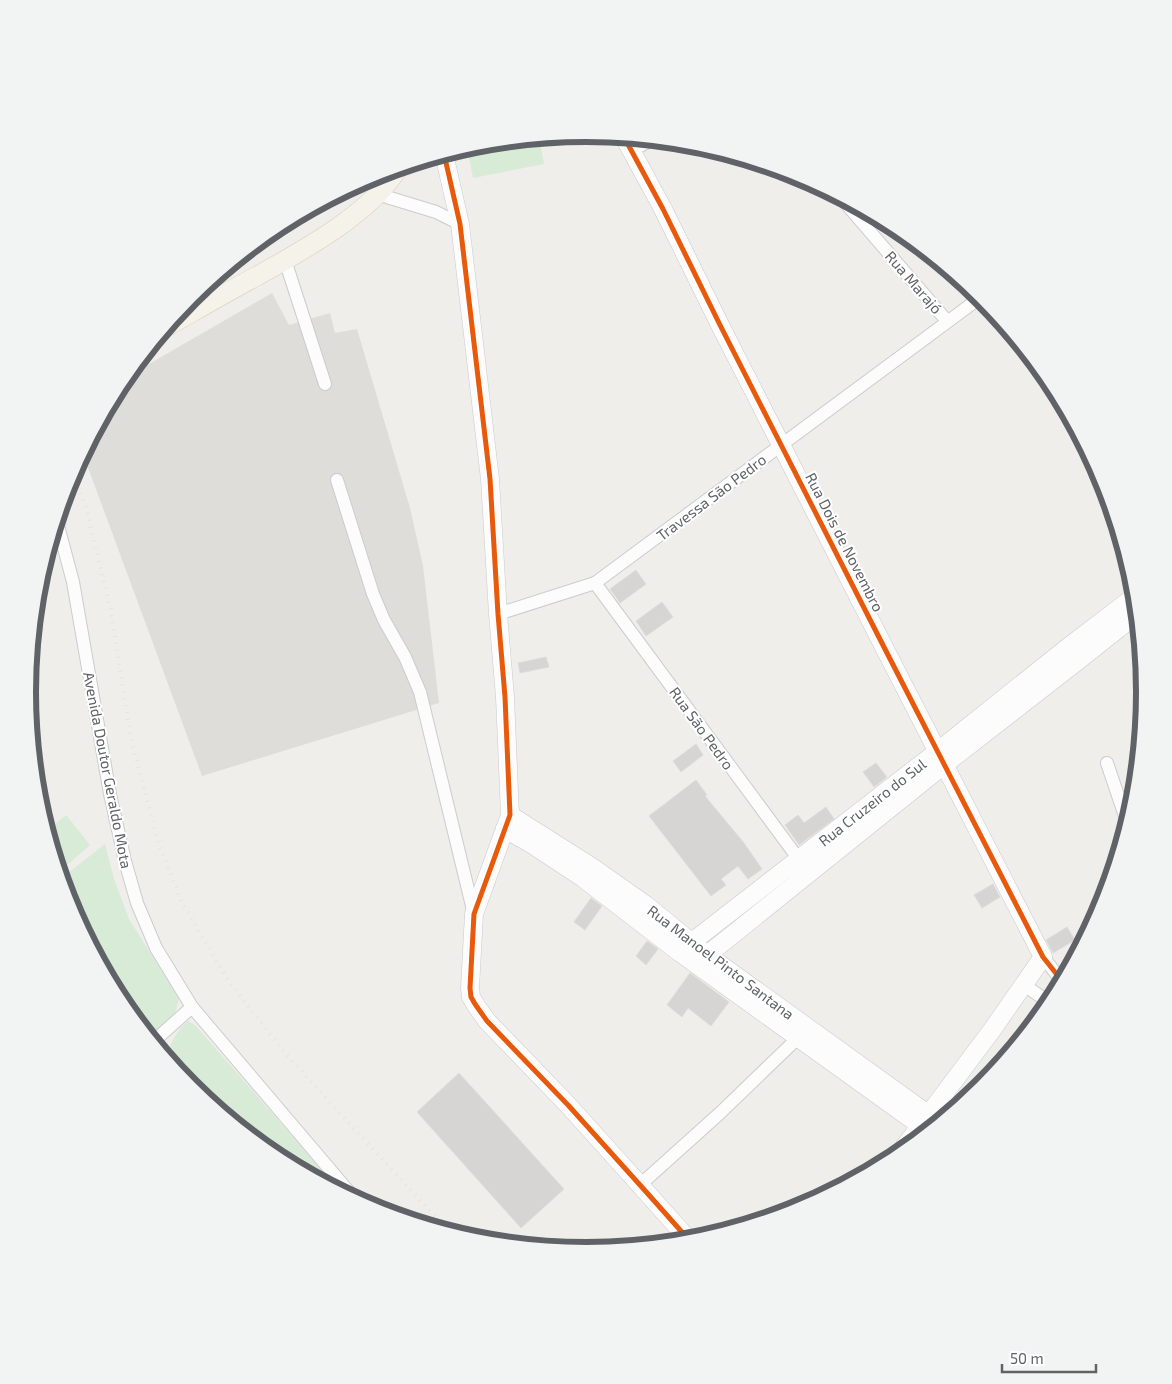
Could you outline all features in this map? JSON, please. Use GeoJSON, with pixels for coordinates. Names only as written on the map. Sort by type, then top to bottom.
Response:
{"type":"FeatureCollection","features":[{"type":"Feature","properties":{"kind":"main road"},"geometry":{"type":"LineString","coordinates":[[185,316],[302,251],[356,214],[377,194],[389,179]]}},
{"type":"Feature","properties":{"kind":"street","name":"Rua Dois de Novembro"},"geometry":{"type":"LineString","coordinates":[[628,144],[663,209],[720,325],[1043,957]]}},
{"type":"Feature","properties":{"kind":"street"},"geometry":{"type":"LineString","coordinates":[[446,161],[460,224],[490,479],[505,697],[508,822],[474,914]]}},
{"type":"Feature","properties":{"kind":"street"},"geometry":{"type":"LineString","coordinates":[[377,194],[427,209],[460,224]]}},
{"type":"Feature","properties":{"kind":"street","name":"Rua Marajó"},"geometry":{"type":"LineString","coordinates":[[853,212],[947,321]]}},
{"type":"Feature","properties":{"kind":"street"},"geometry":{"type":"LineString","coordinates":[[285,260],[325,384]]}},
{"type":"Feature","properties":{"kind":"street","name":"Travessa São Pedro"},"geometry":{"type":"LineString","coordinates":[[498,614],[595,583],[974,302]]}},
{"type":"Feature","properties":{"kind":"street"},"geometry":{"type":"LineString","coordinates":[[337,480],[373,594],[384,620],[405,657],[420,692],[474,914],[471,997],[487,1021],[568,1105],[682,1233]]}},
{"type":"Feature","properties":{"kind":"street","name":"Avenida Doutor Geraldo Mota"},"geometry":{"type":"LineString","coordinates":[[60,533],[73,582],[110,794],[125,861],[137,903],[156,948],[192,1007],[345,1186]]}},
{"type":"Feature","properties":{"kind":"street","name":"Rua São Pedro"},"geometry":{"type":"LineString","coordinates":[[595,583],[810,873]]}},
{"type":"Feature","properties":{"kind":"street","name":"Rua Cruzeiro do Sul"},"geometry":{"type":"LineString","coordinates":[[686,947],[799,859],[941,758],[1053,670],[1128,602]]}},
{"type":"Feature","properties":{"kind":"street","name":"Rua Cruzeiro do Sul"},"geometry":{"type":"LineString","coordinates":[[1053,670],[1131,618]]}},
{"type":"Feature","properties":{"kind":"street","name":"Rua Cruzeiro do Sul"},"geometry":{"type":"LineString","coordinates":[[702,959],[810,873],[941,758]]}},
{"type":"Feature","properties":{"kind":"street"},"geometry":{"type":"LineString","coordinates":[[1108,763],[1123,809]]}},
{"type":"Feature","properties":{"kind":"street","name":"Rua Manoel Pinto Santana"},"geometry":{"type":"LineString","coordinates":[[508,822],[592,867],[646,905],[686,947],[928,1122]]}},
{"type":"Feature","properties":{"kind":"street"},"geometry":{"type":"LineString","coordinates":[[932,1119],[1043,957],[1057,975]]}},
{"type":"Feature","properties":{"kind":"street"},"geometry":{"type":"LineString","coordinates":[[1024,985],[1042,998]]}},
{"type":"Feature","properties":{"kind":"street"},"geometry":{"type":"LineString","coordinates":[[158,1037],[192,1007]]}},
{"type":"Feature","properties":{"kind":"street"},"geometry":{"type":"LineString","coordinates":[[640,1185],[720,1113],[803,1033]]}},
{"type":"Feature","properties":{"kind":"shaded area"},"geometry":{"type":"Polygon","coordinates":[[[272,293],[289,325],[330,313],[335,333],[357,329],[410,508],[423,566],[439,703],[202,776],[86,463],[110,417],[142,368],[272,293]]]}},
{"type":"Feature","properties":{"kind":"green space"},"geometry":{"type":"Polygon","coordinates":[[[540,144],[544,164],[473,178],[469,155],[540,144]]]}},
{"type":"Feature","properties":{"kind":"green space"},"geometry":{"type":"Polygon","coordinates":[[[66,815],[90,845],[64,867],[55,834],[53,826],[66,815]]]}},
{"type":"Feature","properties":{"kind":"green space"},"geometry":{"type":"Polygon","coordinates":[[[105,844],[114,879],[129,919],[179,999],[175,1014],[156,1033],[110,967],[93,935],[67,874],[105,844]]]}},
{"type":"Feature","properties":{"kind":"green space"},"geometry":{"type":"Polygon","coordinates":[[[188,1021],[195,1025],[328,1177],[281,1149],[251,1128],[197,1081],[169,1050],[181,1028],[188,1021]]]}},
{"type":"Feature","properties":{"kind":"building"},"geometry":{"type":"Polygon","coordinates":[[[636,570],[646,584],[620,603],[610,589],[636,570]]]}},
{"type":"Feature","properties":{"kind":"building"},"geometry":{"type":"Polygon","coordinates":[[[662,602],[673,617],[646,636],[636,621],[662,602]]]}},
{"type":"Feature","properties":{"kind":"building"},"geometry":{"type":"Polygon","coordinates":[[[546,657],[549,667],[520,673],[518,663],[546,657]]]}},
{"type":"Feature","properties":{"kind":"building"},"geometry":{"type":"Polygon","coordinates":[[[696,744],[703,755],[681,772],[673,761],[696,744]]]}},
{"type":"Feature","properties":{"kind":"building"},"geometry":{"type":"Polygon","coordinates":[[[876,763],[887,777],[874,787],[863,772],[876,763]]]}},
{"type":"Feature","properties":{"kind":"building"},"geometry":{"type":"Polygon","coordinates":[[[696,780],[707,795],[705,796],[744,843],[762,869],[748,879],[738,866],[721,879],[726,885],[711,896],[649,816],[696,780]]]}},
{"type":"Feature","properties":{"kind":"building"},"geometry":{"type":"Polygon","coordinates":[[[826,807],[834,819],[799,845],[785,825],[798,815],[804,823],[826,807]]]}},
{"type":"Feature","properties":{"kind":"building"},"geometry":{"type":"Polygon","coordinates":[[[993,884],[1000,897],[982,908],[974,895],[993,884]]]}},
{"type":"Feature","properties":{"kind":"building"},"geometry":{"type":"Polygon","coordinates":[[[591,898],[602,906],[585,930],[574,922],[591,898]]]}},
{"type":"Feature","properties":{"kind":"building"},"geometry":{"type":"Polygon","coordinates":[[[1067,927],[1075,940],[1053,953],[1046,940],[1067,927]]]}},
{"type":"Feature","properties":{"kind":"building"},"geometry":{"type":"Polygon","coordinates":[[[647,941],[658,949],[646,965],[636,956],[647,941]]]}},
{"type":"Feature","properties":{"kind":"building"},"geometry":{"type":"Polygon","coordinates":[[[690,973],[729,1002],[711,1026],[688,1008],[682,1017],[667,1005],[690,973]]]}},
{"type":"Feature","properties":{"kind":"building"},"geometry":{"type":"Polygon","coordinates":[[[459,1073],[564,1189],[521,1228],[417,1112],[459,1073]]]}},
{"type":"Feature","properties":{"kind":"railway"},"geometry":{"type":"LineString","coordinates":[[77,485],[86,508],[110,607],[131,738],[158,841],[181,901],[228,980],[282,1050],[439,1222]]}},
{"type":"Feature","properties":{"kind":"cycle path"},"geometry":{"type":"LineString","coordinates":[[628,144],[663,209],[720,325],[1043,957],[1057,975]]}},
{"type":"Feature","properties":{"kind":"cycle path"},"geometry":{"type":"LineString","coordinates":[[446,161],[460,224],[490,479],[505,697],[510,815],[474,914],[471,997],[487,1021],[568,1105],[683,1233]]}}]}
